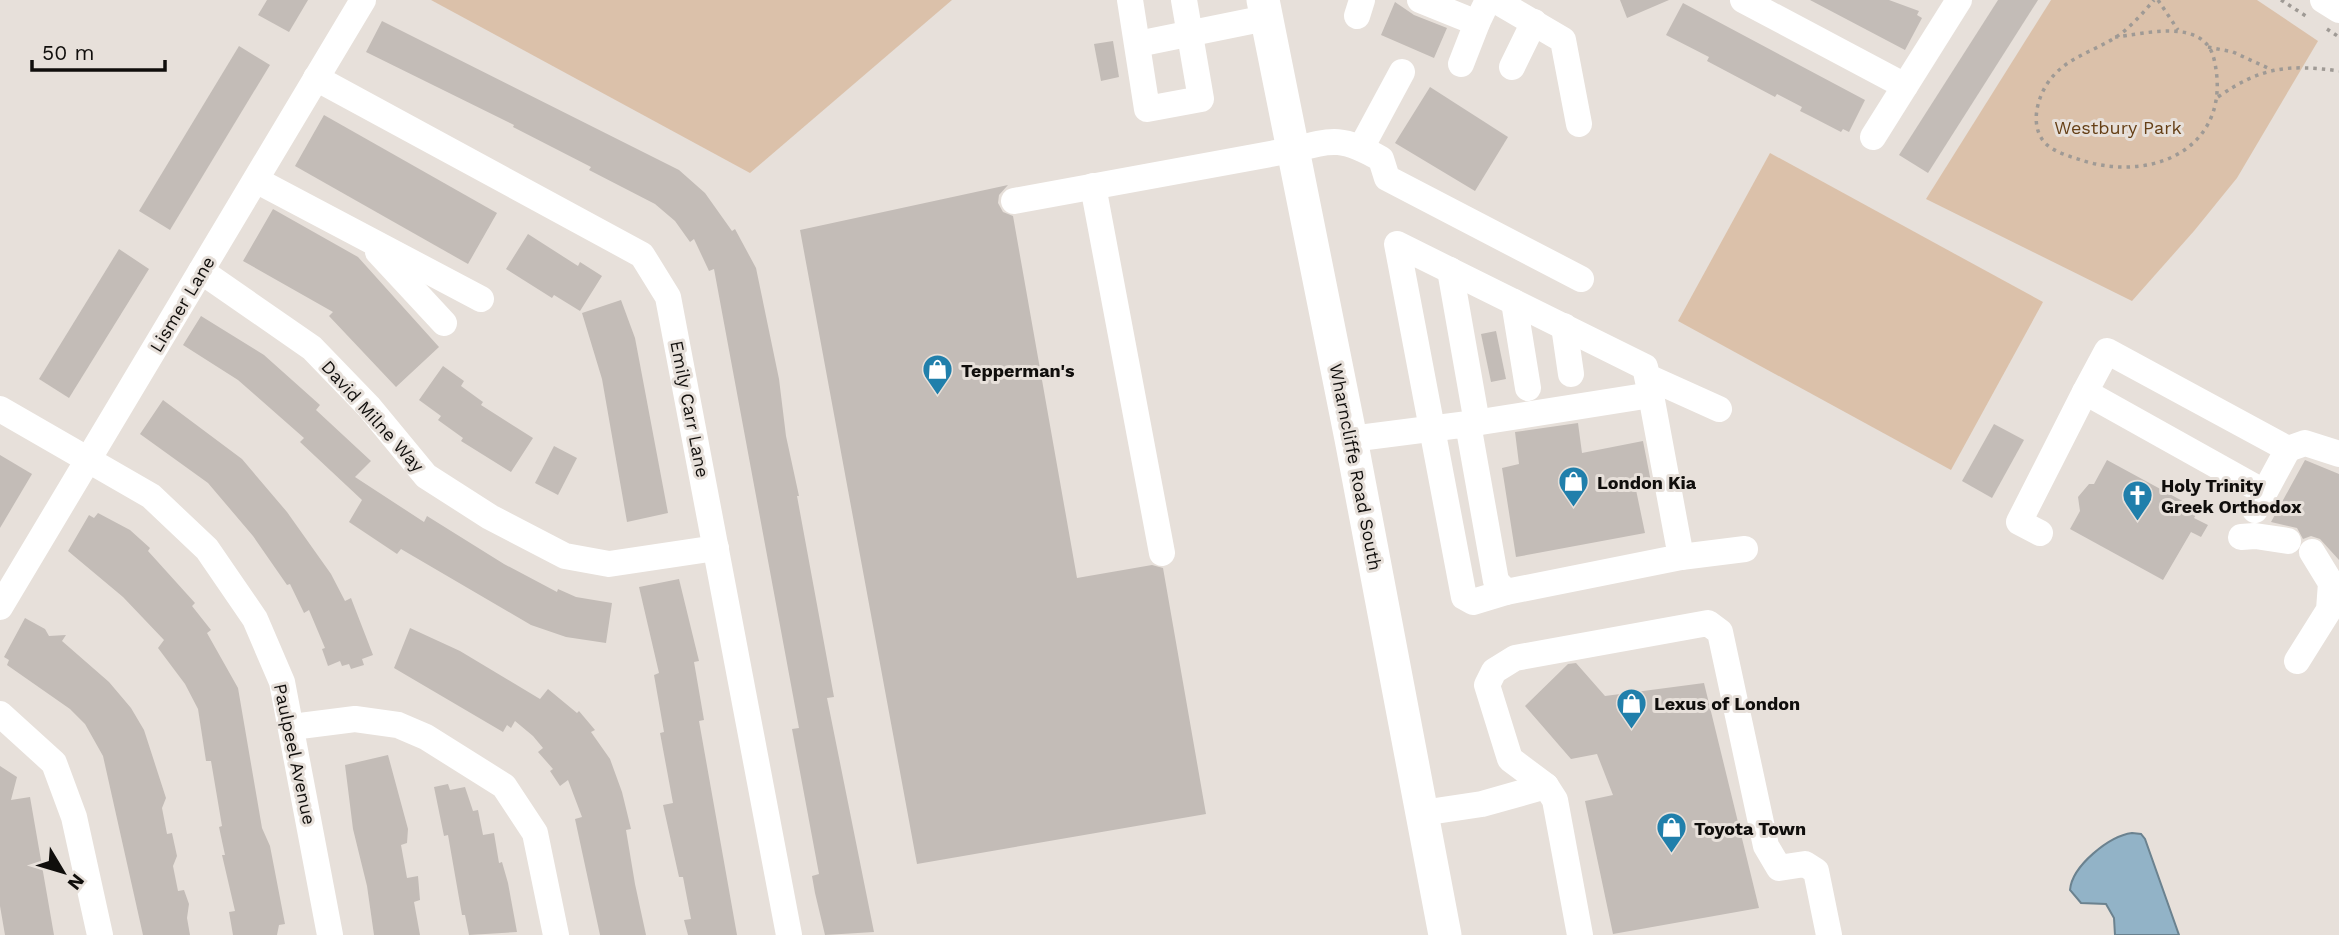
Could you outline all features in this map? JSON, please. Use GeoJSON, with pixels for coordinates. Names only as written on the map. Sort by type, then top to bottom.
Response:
{"type":"FeatureCollection","features":[{"type":"Feature","properties":{"kind":"main road","name":"Wharncliffe Road South"},"geometry":{"type":"LineString","coordinates":[[1265,9],[1351,439],[1445,935]]}},
{"type":"Feature","properties":{"kind":"street","name":"Lismer Lane"},"geometry":{"type":"LineString","coordinates":[[0,607],[363,0]]}},
{"type":"Feature","properties":{"kind":"street"},"geometry":{"type":"LineString","coordinates":[[1130,0],[1147,109],[1201,99],[1184,0]]}},
{"type":"Feature","properties":{"kind":"street"},"geometry":{"type":"LineString","coordinates":[[1420,0],[1483,11],[1461,64]]}},
{"type":"Feature","properties":{"kind":"street"},"geometry":{"type":"LineString","coordinates":[[1495,0],[1563,40],[1580,124]]}},
{"type":"Feature","properties":{"kind":"street"},"geometry":{"type":"LineString","coordinates":[[1744,0],[1905,86]]}},
{"type":"Feature","properties":{"kind":"street"},"geometry":{"type":"LineString","coordinates":[[1873,137],[1959,0]]}},
{"type":"Feature","properties":{"kind":"street"},"geometry":{"type":"LineString","coordinates":[[2323,0],[2339,10]]}},
{"type":"Feature","properties":{"kind":"street"},"geometry":{"type":"LineString","coordinates":[[1138,44],[1190,34],[1265,9]]}},
{"type":"Feature","properties":{"kind":"street"},"geometry":{"type":"LineString","coordinates":[[1512,67],[1534,22]]}},
{"type":"Feature","properties":{"kind":"street"},"geometry":{"type":"LineString","coordinates":[[1361,148],[1402,72]]}},
{"type":"Feature","properties":{"kind":"street","name":"Emily Carr Lane"},"geometry":{"type":"LineString","coordinates":[[316,78],[642,255],[668,297],[789,935]]}},
{"type":"Feature","properties":{"kind":"street"},"geometry":{"type":"LineString","coordinates":[[1014,201],[1292,150],[1332,139],[1361,148],[1381,159],[1387,178],[1581,279]]}},
{"type":"Feature","properties":{"kind":"street"},"geometry":{"type":"LineString","coordinates":[[256,180],[481,299]]}},
{"type":"Feature","properties":{"kind":"street"},"geometry":{"type":"LineString","coordinates":[[1093,186],[1162,553]]}},
{"type":"Feature","properties":{"kind":"street"},"geometry":{"type":"LineString","coordinates":[[365,238],[444,323]]}},
{"type":"Feature","properties":{"kind":"street"},"geometry":{"type":"LineString","coordinates":[[1681,556],[1645,366],[1397,244],[1464,597],[1473,602],[1681,556],[1745,549]]}},
{"type":"Feature","properties":{"kind":"street"},"geometry":{"type":"LineString","coordinates":[[1450,270],[1496,582],[1506,593]]}},
{"type":"Feature","properties":{"kind":"street","name":"David Milne Way"},"geometry":{"type":"LineString","coordinates":[[201,271],[312,348],[369,407],[426,476],[490,517],[565,556],[609,564],[716,548]]}},
{"type":"Feature","properties":{"kind":"street"},"geometry":{"type":"LineString","coordinates":[[1514,302],[1528,388]]}},
{"type":"Feature","properties":{"kind":"street"},"geometry":{"type":"LineString","coordinates":[[1564,326],[1571,374]]}},
{"type":"Feature","properties":{"kind":"street"},"geometry":{"type":"LineString","coordinates":[[2040,533],[2019,522],[2107,351],[2288,449]]}},
{"type":"Feature","properties":{"kind":"street"},"geometry":{"type":"LineString","coordinates":[[1351,439],[1473,423],[1650,386],[1719,409]]}},
{"type":"Feature","properties":{"kind":"street"},"geometry":{"type":"LineString","coordinates":[[2085,392],[2259,501],[2288,449],[2305,443],[2339,454]]}},
{"type":"Feature","properties":{"kind":"street","name":"Paulpeel Avenue"},"geometry":{"type":"LineString","coordinates":[[0,409],[151,496],[207,549],[255,619],[282,682],[330,935]]}},
{"type":"Feature","properties":{"kind":"street"},"geometry":{"type":"LineString","coordinates":[[2241,537],[2255,536],[2288,541]]}},
{"type":"Feature","properties":{"kind":"street"},"geometry":{"type":"LineString","coordinates":[[2297,661],[2329,610],[2331,583],[2312,552]]}},
{"type":"Feature","properties":{"kind":"street"},"geometry":{"type":"LineString","coordinates":[[1580,935],[1555,800],[1546,786],[1510,759],[1487,685],[1494,671],[1515,659],[1708,622],[1720,632],[1766,846],[1779,868],[1805,864],[1816,871],[1829,935]]}},
{"type":"Feature","properties":{"kind":"street"},"geometry":{"type":"LineString","coordinates":[[0,714],[54,763],[74,817],[100,935]]}},
{"type":"Feature","properties":{"kind":"street"},"geometry":{"type":"LineString","coordinates":[[292,727],[355,719],[398,725],[426,737],[504,786],[535,833],[556,935]]}},
{"type":"Feature","properties":{"kind":"street"},"geometry":{"type":"LineString","coordinates":[[1422,813],[1482,804],[1546,786]]}},
{"type":"Feature","properties":{"kind":"path"},"geometry":{"type":"LineString","coordinates":[[2115,37],[2180,31],[2194,35],[2212,51],[2218,76],[2215,111],[2196,140],[2182,151],[2157,163],[2134,168],[2096,164],[2046,144],[2039,134],[2036,110],[2040,95],[2062,65],[2115,37],[2156,0],[2180,31]]}},
{"type":"Feature","properties":{"kind":"path"},"geometry":{"type":"LineString","coordinates":[[2208,47],[2217,46],[2270,69],[2339,71]]}},
{"type":"Feature","properties":{"kind":"path"},"geometry":{"type":"LineString","coordinates":[[2218,97],[2239,83],[2270,69]]}},
{"type":"Feature","properties":{"kind":"green space"},"geometry":{"type":"Polygon","coordinates":[[[431,0],[952,0],[750,173],[431,0]]]}},
{"type":"Feature","properties":{"kind":"green space","name":"Westbury Park"},"geometry":{"type":"Polygon","coordinates":[[[2051,0],[2257,0],[2318,41],[2237,178],[2132,301],[1926,199],[2051,0]]]}},
{"type":"Feature","properties":{"kind":"green space"},"geometry":{"type":"Polygon","coordinates":[[[1770,153],[2043,302],[1951,470],[1678,321],[1770,153]]]}},
{"type":"Feature","properties":{"kind":"water"},"geometry":{"type":"Polygon","coordinates":[[[2132,833],[2141,834],[2145,839],[2179,935],[2115,935],[2114,918],[2106,904],[2081,903],[2070,890],[2077,871],[2084,862],[2103,846],[2132,833]]]}},
{"type":"Feature","properties":{"kind":"building"},"geometry":{"type":"Polygon","coordinates":[[[267,0],[308,0],[289,32],[258,15],[267,0]]]}},
{"type":"Feature","properties":{"kind":"building"},"geometry":{"type":"Polygon","coordinates":[[[1620,0],[1669,0],[1627,18],[1620,0]]]}},
{"type":"Feature","properties":{"kind":"building"},"geometry":{"type":"Polygon","coordinates":[[[1810,0],[1889,0],[1919,11],[1917,15],[1922,18],[1905,50],[1810,0]]]}},
{"type":"Feature","properties":{"kind":"building"},"geometry":{"type":"Polygon","coordinates":[[[1998,0],[2038,0],[1928,173],[1899,155],[1998,0]]]}},
{"type":"Feature","properties":{"kind":"building"},"geometry":{"type":"Polygon","coordinates":[[[1395,2],[1414,15],[1447,28],[1434,58],[1381,35],[1395,2]]]}},
{"type":"Feature","properties":{"kind":"building"},"geometry":{"type":"Polygon","coordinates":[[[1683,3],[1865,100],[1849,132],[1843,129],[1841,132],[1800,111],[1802,107],[1777,94],[1775,97],[1707,61],[1709,57],[1666,35],[1683,3]]]}},
{"type":"Feature","properties":{"kind":"building"},"geometry":{"type":"Polygon","coordinates":[[[382,21],[679,170],[705,193],[732,231],[735,229],[756,268],[779,379],[786,436],[834,697],[827,698],[874,932],[825,935],[812,876],[819,874],[792,729],[799,728],[714,269],[709,271],[694,239],[690,242],[675,221],[655,204],[589,170],[591,167],[513,127],[514,125],[366,52],[382,21]]]}},
{"type":"Feature","properties":{"kind":"building"},"geometry":{"type":"Polygon","coordinates":[[[1113,41],[1119,77],[1101,81],[1094,44],[1113,41]]]}},
{"type":"Feature","properties":{"kind":"building"},"geometry":{"type":"Polygon","coordinates":[[[239,46],[270,65],[170,230],[139,211],[239,46]]]}},
{"type":"Feature","properties":{"kind":"building"},"geometry":{"type":"Polygon","coordinates":[[[1430,87],[1508,137],[1475,191],[1395,143],[1430,87]]]}},
{"type":"Feature","properties":{"kind":"building"},"geometry":{"type":"Polygon","coordinates":[[[324,115],[497,213],[468,264],[295,166],[324,115]]]}},
{"type":"Feature","properties":{"kind":"building","name":"Tepperman's"},"geometry":{"type":"Polygon","coordinates":[[[1008,185],[999,195],[998,203],[1003,212],[1013,216],[1077,578],[1152,565],[1163,568],[1206,814],[917,864],[800,230],[1008,185]]]}},
{"type":"Feature","properties":{"kind":"building"},"geometry":{"type":"Polygon","coordinates":[[[273,209],[358,257],[439,347],[396,387],[329,316],[333,312],[243,261],[273,209]]]}},
{"type":"Feature","properties":{"kind":"building"},"geometry":{"type":"Polygon","coordinates":[[[528,234],[578,266],[580,262],[602,276],[580,311],[554,295],[552,298],[506,269],[528,234]]]}},
{"type":"Feature","properties":{"kind":"building"},"geometry":{"type":"Polygon","coordinates":[[[119,249],[149,269],[69,398],[39,379],[119,249]]]}},
{"type":"Feature","properties":{"kind":"building"},"geometry":{"type":"Polygon","coordinates":[[[621,300],[635,338],[668,513],[627,522],[602,379],[582,313],[621,300]]]}},
{"type":"Feature","properties":{"kind":"building"},"geometry":{"type":"Polygon","coordinates":[[[201,316],[264,355],[320,405],[316,410],[371,461],[355,477],[424,522],[427,516],[504,564],[557,592],[558,589],[576,597],[612,603],[606,643],[566,637],[531,625],[401,549],[397,554],[349,522],[362,500],[300,442],[304,438],[238,380],[183,345],[201,316]]]}},
{"type":"Feature","properties":{"kind":"building"},"geometry":{"type":"Polygon","coordinates":[[[1496,331],[1506,379],[1491,382],[1481,334],[1496,331]]]}},
{"type":"Feature","properties":{"kind":"building"},"geometry":{"type":"Polygon","coordinates":[[[443,366],[464,381],[461,386],[483,402],[481,405],[533,438],[511,472],[461,441],[463,438],[438,420],[441,416],[419,400],[443,366]]]}},
{"type":"Feature","properties":{"kind":"building"},"geometry":{"type":"Polygon","coordinates":[[[163,400],[242,459],[287,512],[331,574],[345,601],[351,598],[373,655],[362,659],[364,665],[351,669],[349,664],[342,666],[340,661],[328,666],[322,649],[325,648],[309,610],[304,613],[290,584],[287,585],[253,536],[208,483],[140,434],[163,400]]]}},
{"type":"Feature","properties":{"kind":"building","name":"London Kia"},"geometry":{"type":"Polygon","coordinates":[[[1578,423],[1582,453],[1643,441],[1651,482],[1635,485],[1645,533],[1516,557],[1502,468],[1519,464],[1515,432],[1578,423]]]}},
{"type":"Feature","properties":{"kind":"building"},"geometry":{"type":"Polygon","coordinates":[[[1994,424],[2024,440],[1992,498],[1962,481],[1994,424]]]}},
{"type":"Feature","properties":{"kind":"building"},"geometry":{"type":"Polygon","coordinates":[[[554,446],[577,458],[558,495],[535,483],[554,446]]]}},
{"type":"Feature","properties":{"kind":"building"},"geometry":{"type":"Polygon","coordinates":[[[0,455],[32,474],[0,528],[0,455]]]}},
{"type":"Feature","properties":{"kind":"building","name":"Holy Trinity Greek Orthodox"},"geometry":{"type":"Polygon","coordinates":[[[2107,460],[2199,510],[2194,518],[2208,525],[2201,537],[2191,532],[2163,580],[2070,529],[2080,511],[2078,497],[2089,484],[2094,484],[2107,460]]]}},
{"type":"Feature","properties":{"kind":"building"},"geometry":{"type":"Polygon","coordinates":[[[2305,460],[2339,474],[2339,560],[2320,539],[2311,536],[2303,539],[2297,528],[2271,522],[2305,460]]]}},
{"type":"Feature","properties":{"kind":"building"},"geometry":{"type":"Polygon","coordinates":[[[98,513],[130,530],[150,548],[148,551],[195,603],[192,606],[211,630],[207,633],[238,688],[262,828],[270,846],[285,924],[279,925],[277,935],[233,935],[229,912],[235,911],[222,855],[225,855],[219,827],[222,826],[211,761],[206,761],[198,709],[185,684],[158,648],[164,640],[123,597],[68,551],[89,515],[94,518],[98,513]]]}},
{"type":"Feature","properties":{"kind":"building"},"geometry":{"type":"Polygon","coordinates":[[[679,579],[699,661],[694,662],[704,720],[699,721],[737,935],[688,935],[684,920],[691,919],[683,877],[679,877],[663,805],[673,803],[660,733],[664,732],[654,675],[659,673],[639,587],[679,579]]]}},
{"type":"Feature","properties":{"kind":"building"},"geometry":{"type":"Polygon","coordinates":[[[25,618],[45,629],[49,636],[66,635],[62,641],[109,682],[131,708],[144,730],[166,798],[162,808],[167,834],[172,833],[177,856],[173,866],[178,891],[184,890],[189,904],[187,918],[190,935],[143,935],[103,756],[85,724],[70,709],[7,665],[9,660],[4,657],[25,618]]]}},
{"type":"Feature","properties":{"kind":"building"},"geometry":{"type":"Polygon","coordinates":[[[410,628],[460,651],[540,699],[548,689],[577,713],[579,711],[595,730],[591,732],[610,759],[622,792],[631,829],[626,830],[646,935],[600,935],[575,819],[582,817],[568,780],[560,786],[550,771],[553,769],[538,752],[543,748],[533,736],[515,721],[511,728],[507,725],[503,732],[394,668],[410,628]]]}},
{"type":"Feature","properties":{"kind":"building"},"geometry":{"type":"Polygon","coordinates":[[[1576,663],[1605,696],[1704,683],[1759,908],[1613,934],[1585,801],[1613,795],[1597,754],[1571,759],[1525,706],[1568,664],[1576,663]]]}},
{"type":"Feature","properties":{"kind":"building"},"geometry":{"type":"Polygon","coordinates":[[[388,755],[408,829],[407,843],[401,845],[407,878],[418,876],[420,900],[414,902],[420,935],[374,935],[367,886],[353,829],[345,765],[388,755]]]}},
{"type":"Feature","properties":{"kind":"building"},"geometry":{"type":"Polygon","coordinates":[[[0,766],[17,777],[11,800],[30,797],[54,935],[5,935],[0,906],[0,766]]]}},
{"type":"Feature","properties":{"kind":"building"},"geometry":{"type":"Polygon","coordinates":[[[448,784],[450,790],[465,787],[473,811],[478,810],[483,835],[494,833],[499,863],[502,862],[508,883],[517,932],[469,935],[465,915],[462,915],[448,835],[444,836],[434,787],[448,784]]]}},
{"type":"Feature","properties":{"kind":"place","name":"Tepperman's"},"geometry":{"type":"Point","coordinates":[938,397]}},
{"type":"Feature","properties":{"kind":"place","name":"London Kia"},"geometry":{"type":"Point","coordinates":[1574,509]}},
{"type":"Feature","properties":{"kind":"place","name":"Holy Trinity Greek Orthodox"},"geometry":{"type":"Point","coordinates":[2138,522]}},
{"type":"Feature","properties":{"kind":"place","name":"Lexus of London"},"geometry":{"type":"Point","coordinates":[1631,730]}},
{"type":"Feature","properties":{"kind":"place","name":"Toyota Town"},"geometry":{"type":"Point","coordinates":[1671,855]}}]}
